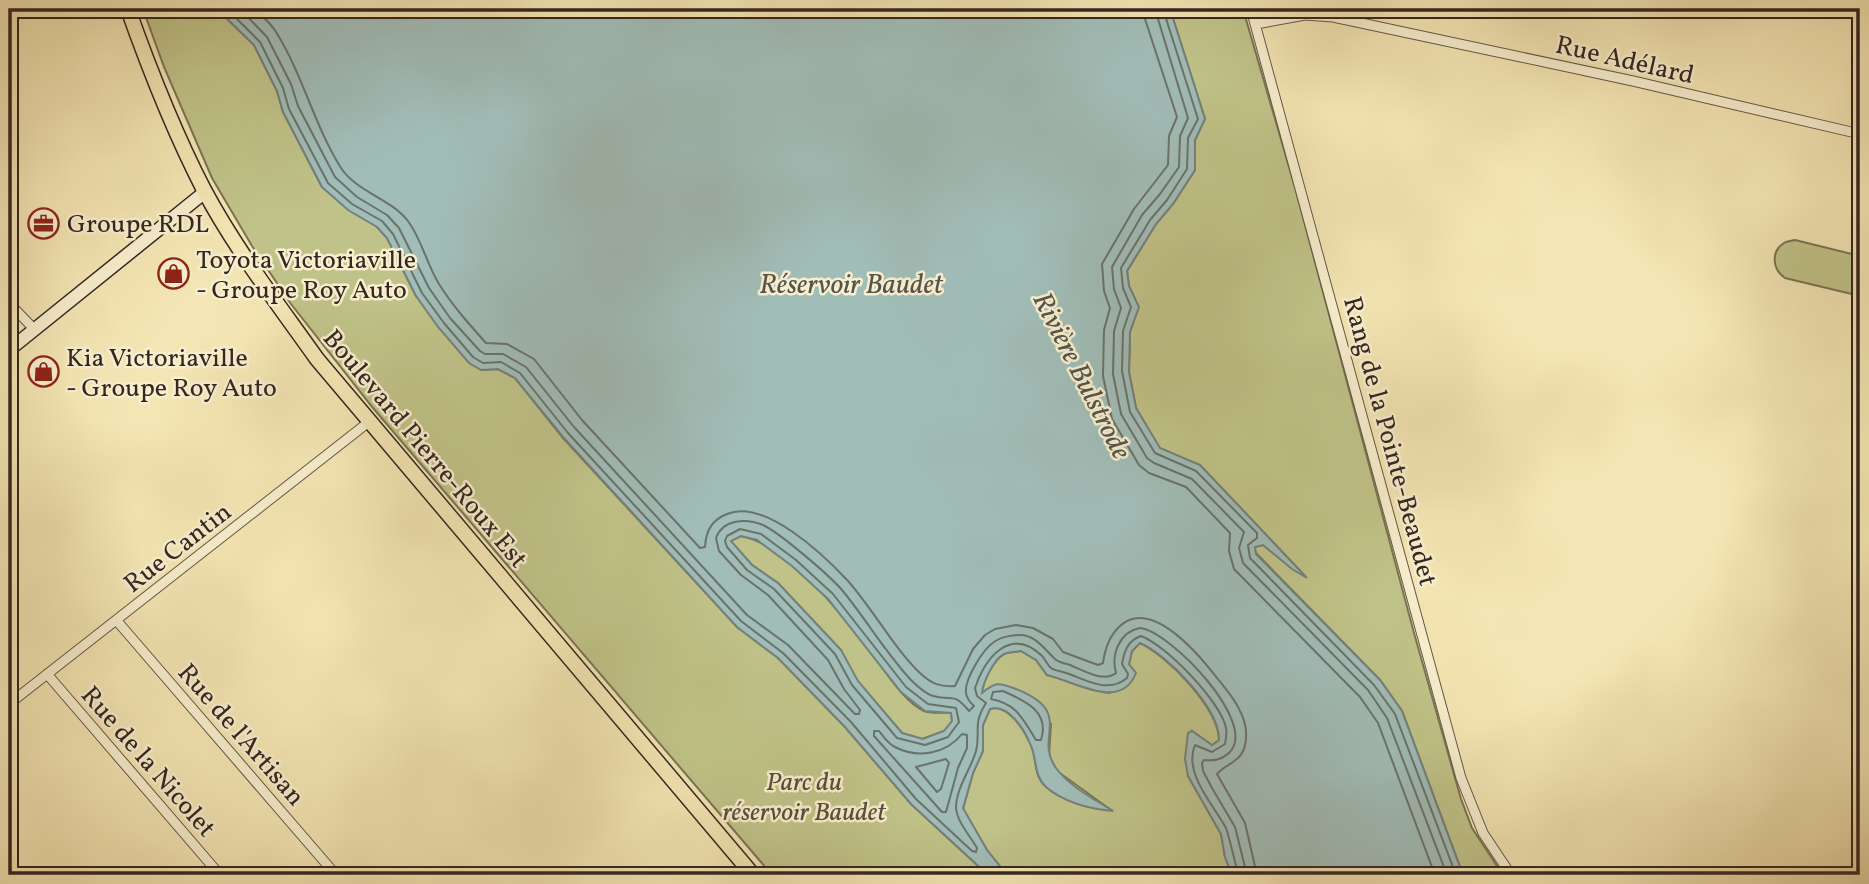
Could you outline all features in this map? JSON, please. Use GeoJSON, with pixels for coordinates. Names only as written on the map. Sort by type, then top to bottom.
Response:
{"type":"FeatureCollection","features":[{"type":"Feature","properties":{"kind":"main road","name":"Boulevard Pierre-Roux Est"},"geometry":{"type":"LineString","coordinates":[[128,9],[149,69],[205,192],[266,289],[317,359],[753,875]]}},
{"type":"Feature","properties":{"kind":"street","name":"Rang de la Pointe-Beaudet"},"geometry":{"type":"LineString","coordinates":[[1251,9],[1461,778],[1483,833],[1511,875]]}},
{"type":"Feature","properties":{"kind":"street","name":"Rue Adélard"},"geometry":{"type":"LineString","coordinates":[[1255,24],[1305,15],[1333,17],[1633,81],[1860,134]]}},
{"type":"Feature","properties":{"kind":"street"},"geometry":{"type":"LineString","coordinates":[[9,350],[205,192]]}},
{"type":"Feature","properties":{"kind":"street"},"geometry":{"type":"LineString","coordinates":[[9,303],[34,330]]}},
{"type":"Feature","properties":{"kind":"street","name":"Rue Cantin"},"geometry":{"type":"LineString","coordinates":[[9,704],[370,421]]}},
{"type":"Feature","properties":{"kind":"street","name":"Rue de l'Artisan"},"geometry":{"type":"LineString","coordinates":[[117,621],[336,875]]}},
{"type":"Feature","properties":{"kind":"street","name":"Rue de la Nicolet"},"geometry":{"type":"LineString","coordinates":[[47,674],[220,875]]}},
{"type":"Feature","properties":{"kind":"green space","name":"Parc du réservoir Baudet"},"geometry":{"type":"Polygon","coordinates":[[[143,9],[217,9],[254,45],[277,91],[283,112],[322,187],[377,227],[387,238],[416,296],[481,370],[498,369],[515,378],[563,438],[737,627],[778,658],[845,727],[911,804],[988,875],[772,875],[373,408],[291,304],[252,246],[212,178],[164,67],[143,9]]]}},
{"type":"Feature","properties":{"kind":"green space"},"geometry":{"type":"Polygon","coordinates":[[[1170,9],[1243,9],[1296,191],[1461,799],[1472,828],[1503,875],[1463,875],[1402,711],[1380,680],[1256,553],[1254,547],[1263,545],[1305,576],[1200,465],[1160,449],[1136,408],[1129,372],[1130,332],[1138,307],[1129,286],[1127,271],[1156,224],[1195,170],[1195,140],[1205,119],[1170,9]]]}},
{"type":"Feature","properties":{"kind":"green space"},"geometry":{"type":"Polygon","coordinates":[[[1795,240],[1860,256],[1860,296],[1781,275],[1775,261],[1777,251],[1784,243],[1795,240]]]}},
{"type":"Feature","properties":{"kind":"green space"},"geometry":{"type":"Polygon","coordinates":[[[741,536],[761,543],[800,571],[836,609],[905,697],[927,712],[951,713],[952,721],[944,731],[922,739],[902,733],[857,681],[841,650],[778,583],[752,565],[730,541],[741,536]]]}},
{"type":"Feature","properties":{"kind":"green space","name":"Parc du réservoir Baudet"},"geometry":{"type":"Polygon","coordinates":[[[1140,643],[1164,659],[1190,685],[1217,727],[1219,740],[1212,746],[1192,731],[1188,776],[1221,834],[1232,875],[1007,875],[987,850],[963,809],[973,773],[983,751],[983,725],[990,709],[1003,710],[1020,725],[1031,745],[1037,772],[1045,786],[1076,803],[1111,810],[1057,771],[1049,756],[1051,724],[982,694],[989,672],[1004,654],[1021,651],[1036,660],[1047,675],[1110,693],[1129,664],[1132,651],[1140,643]]]}},
{"type":"Feature","properties":{"kind":"water","name":"Réservoir Baudet"},"geometry":{"type":"Polygon","coordinates":[[[217,9],[1170,9],[1205,119],[1195,140],[1195,170],[1156,224],[1127,271],[1129,286],[1139,307],[1130,332],[1129,372],[1136,408],[1160,448],[1200,465],[1307,578],[1263,545],[1255,547],[1256,554],[1380,680],[1402,711],[1463,875],[1232,875],[1221,834],[1188,776],[1185,759],[1188,733],[1192,731],[1212,745],[1219,740],[1217,727],[1211,713],[1190,684],[1164,659],[1140,643],[1132,651],[1129,664],[1136,673],[1129,685],[1120,691],[1096,691],[1047,675],[1036,660],[1021,651],[1004,654],[992,666],[982,693],[994,685],[1005,685],[1034,698],[1044,707],[1049,716],[1048,746],[1056,768],[1075,786],[1113,811],[1078,804],[1046,787],[1039,778],[1028,740],[1015,719],[1003,710],[990,709],[983,725],[983,751],[973,773],[963,808],[987,850],[1007,875],[988,875],[911,804],[845,727],[778,658],[737,627],[563,437],[515,378],[498,369],[481,370],[469,363],[416,296],[387,238],[377,227],[348,210],[322,187],[283,112],[277,91],[254,45],[217,9]],[[741,536],[731,541],[752,565],[778,583],[841,650],[858,681],[902,733],[923,739],[944,731],[952,721],[951,713],[925,711],[901,692],[828,599],[792,566],[757,540],[741,536]]]}},
{"type":"Feature","properties":{"kind":"place","name":"Groupe RDL"},"geometry":{"type":"Point","coordinates":[44,223]}},
{"type":"Feature","properties":{"kind":"place","name":"Toyota Victoriaville - Groupe Roy Auto"},"geometry":{"type":"Point","coordinates":[173,274]}},
{"type":"Feature","properties":{"kind":"place","name":"Kia Victoriaville - Groupe Roy Auto"},"geometry":{"type":"Point","coordinates":[43,372]}},
{"type":"Feature","properties":{"kind":"water label","name":"Rivière Bulstrode"},"geometry":{"type":"Point","coordinates":[1083,375]}}]}
